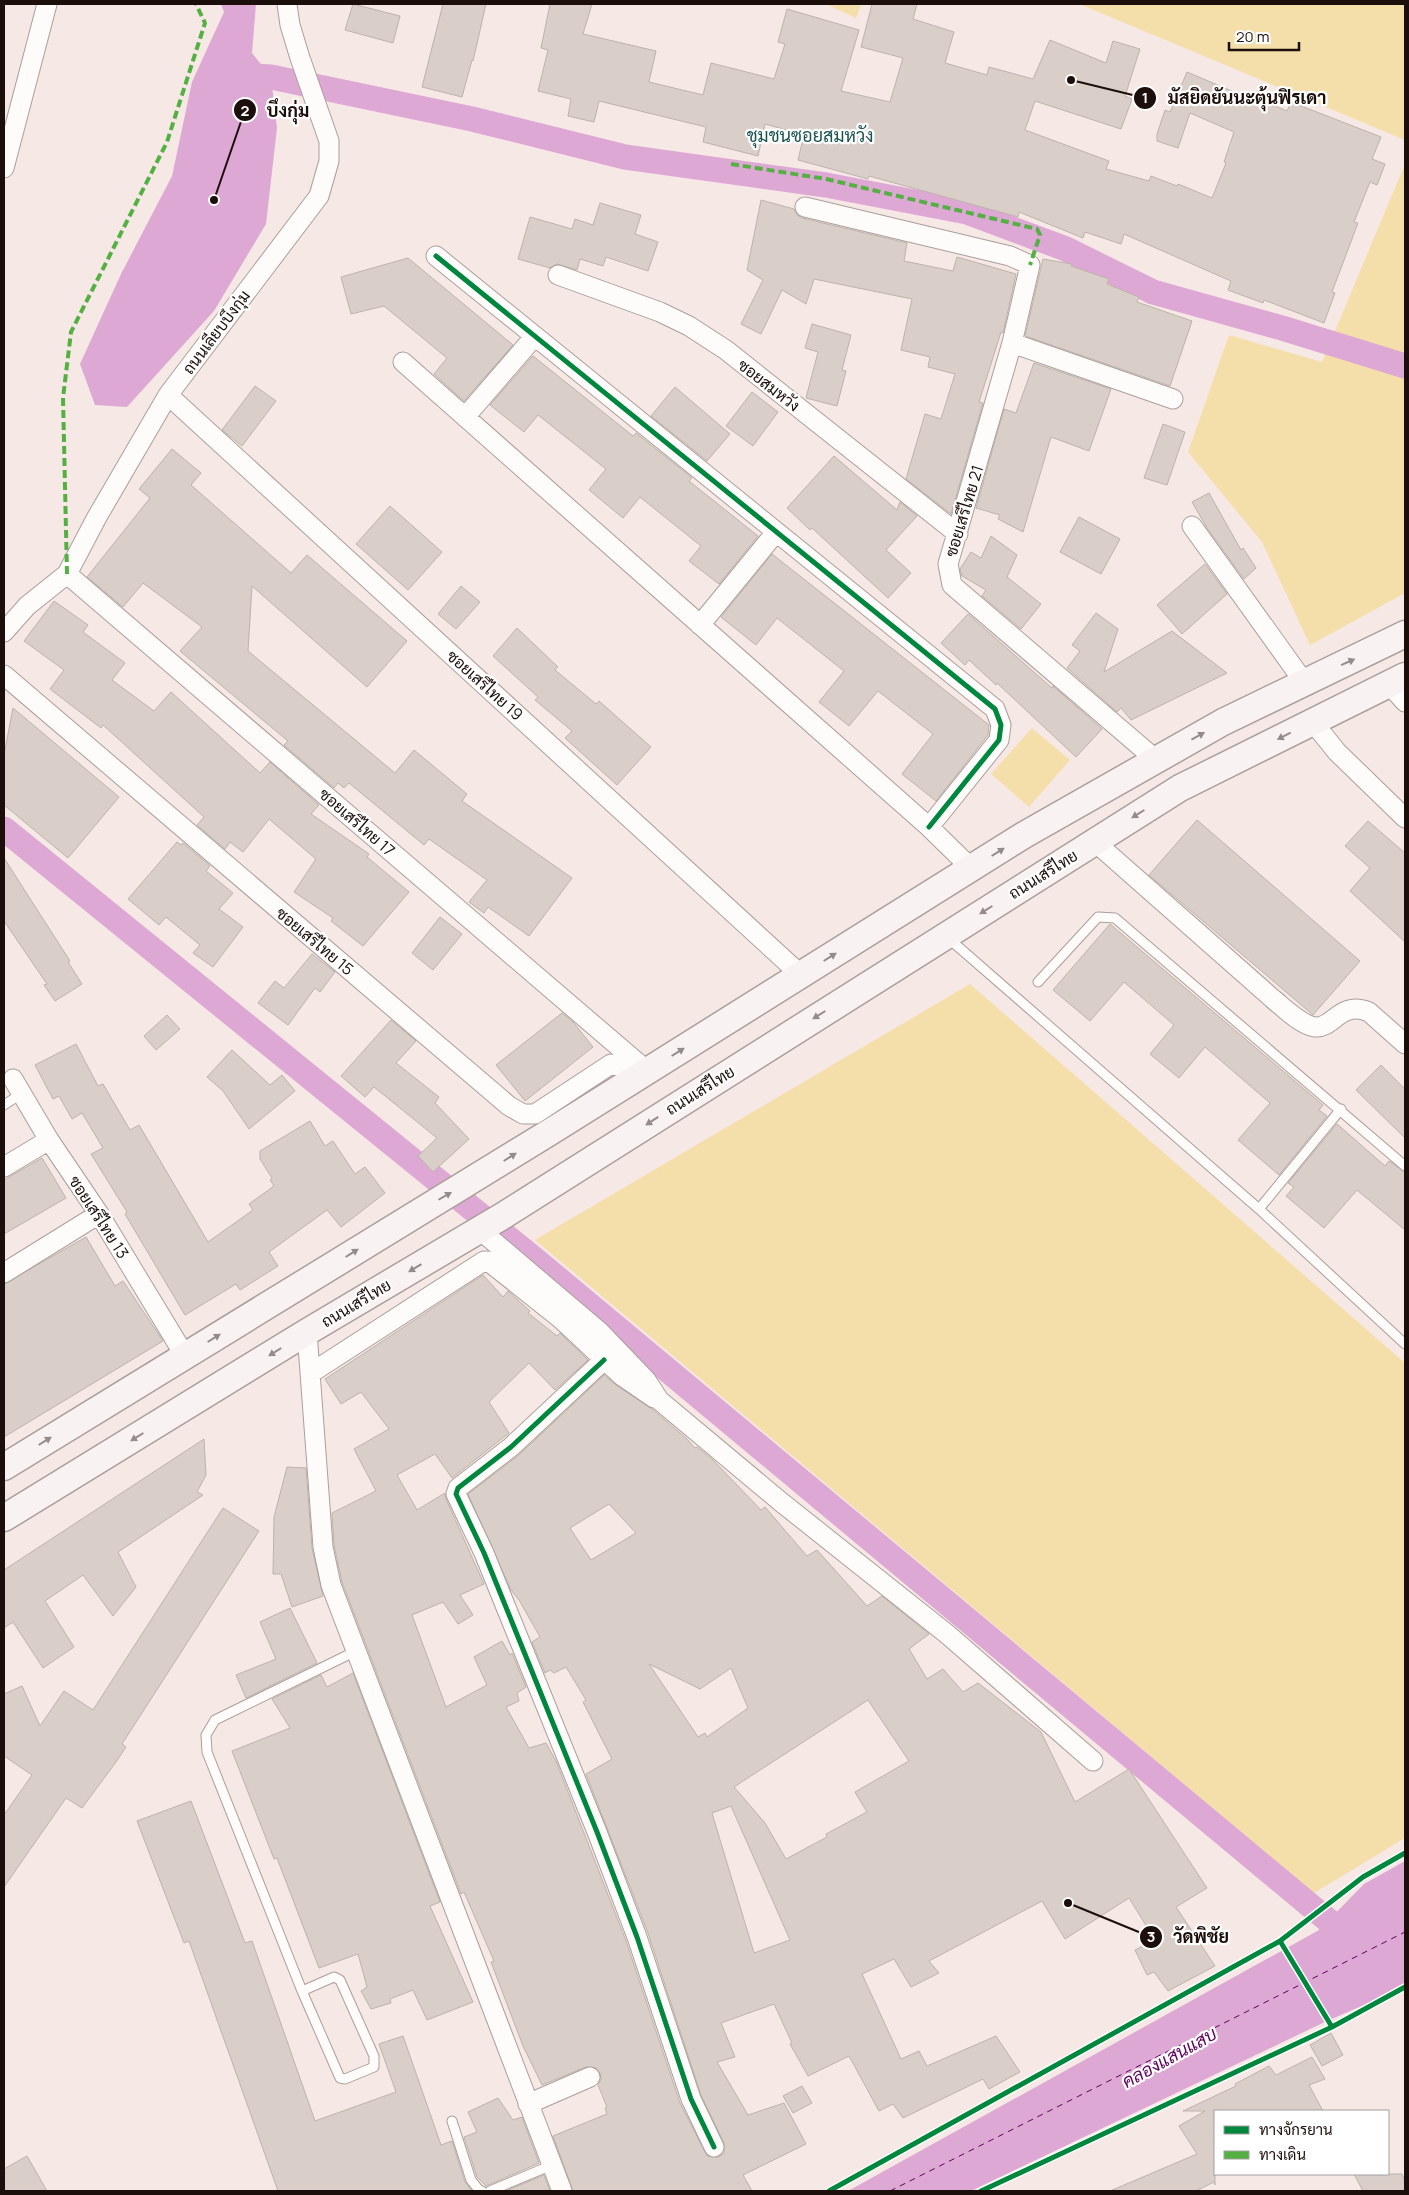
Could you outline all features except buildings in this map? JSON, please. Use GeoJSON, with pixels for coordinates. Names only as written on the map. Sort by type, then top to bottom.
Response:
{"type":"FeatureCollection","features":[{"type":"Feature","properties":{"kind":"main road"},"geometry":{"type":"LineString","coordinates":[[4,1467],[469,1183],[971,868],[1155,759],[1304,682],[1405,634]]}},
{"type":"Feature","properties":{"kind":"main road"},"geometry":{"type":"LineString","coordinates":[[1304,682],[1320,718]]}},
{"type":"Feature","properties":{"kind":"main road","name":"ถนนเสรีไทย"},"geometry":{"type":"LineString","coordinates":[[4,1518],[307,1332],[490,1223],[1180,788],[1320,718],[1400,687]]}},
{"type":"Feature","properties":{"kind":"street"},"geometry":{"type":"LineString","coordinates":[[4,168],[47,4]]}},
{"type":"Feature","properties":{"kind":"street","name":"ถนนเลียบบึงกุ่ม"},"geometry":{"type":"LineString","coordinates":[[4,632],[27,606],[66,574],[168,395],[319,196],[329,161],[329,141],[300,58],[290,25],[287,4]]}},
{"type":"Feature","properties":{"kind":"street","name":"ซอยเสรีไทย 21"},"geometry":{"type":"LineString","coordinates":[[805,207],[1010,256],[1030,264],[1012,343],[948,564],[952,585],[1155,759]]}},
{"type":"Feature","properties":{"kind":"street"},"geometry":{"type":"LineString","coordinates":[[436,256],[995,709],[1000,724],[999,740],[930,827]]}},
{"type":"Feature","properties":{"kind":"street","name":"ซอยสมหวัง"},"geometry":{"type":"LineString","coordinates":[[558,275],[660,312],[689,326],[726,350],[958,534]]}},
{"type":"Feature","properties":{"kind":"street"},"geometry":{"type":"LineString","coordinates":[[465,417],[535,336]]}},
{"type":"Feature","properties":{"kind":"street"},"geometry":{"type":"LineString","coordinates":[[1012,343],[1173,400]]}},
{"type":"Feature","properties":{"kind":"street"},"geometry":{"type":"LineString","coordinates":[[403,362],[930,827],[971,868]]}},
{"type":"Feature","properties":{"kind":"street","name":"ซอยเสรีไทย 19"},"geometry":{"type":"LineString","coordinates":[[168,395],[801,975]]}},
{"type":"Feature","properties":{"kind":"street"},"geometry":{"type":"LineString","coordinates":[[1192,526],[1304,682]]}},
{"type":"Feature","properties":{"kind":"street"},"geometry":{"type":"LineString","coordinates":[[700,625],[776,532]]}},
{"type":"Feature","properties":{"kind":"street","name":"ซอยเสรีไทย 17"},"geometry":{"type":"LineString","coordinates":[[66,574],[647,1071]]}},
{"type":"Feature","properties":{"kind":"street","name":"ซอยเสรีไทย 15"},"geometry":{"type":"LineString","coordinates":[[4,675],[509,1106],[523,1114],[535,1114],[611,1064],[647,1071]]}},
{"type":"Feature","properties":{"kind":"street"},"geometry":{"type":"LineString","coordinates":[[1320,718],[1337,752],[1405,818]]}},
{"type":"Feature","properties":{"kind":"street"},"geometry":{"type":"LineString","coordinates":[[1095,842],[1272,999],[1304,1022],[1315,1027],[1324,1026],[1347,1010],[1362,1009],[1369,1012],[1405,1044]]}},
{"type":"Feature","properties":{"kind":"street","name":"ซอยเสรีไทย 13"},"geometry":{"type":"LineString","coordinates":[[10,1096],[49,1140],[99,1214],[185,1356]]}},
{"type":"Feature","properties":{"kind":"street"},"geometry":{"type":"LineString","coordinates":[[4,1167],[49,1140]]}},
{"type":"Feature","properties":{"kind":"street"},"geometry":{"type":"LineString","coordinates":[[4,1273],[99,1214]]}},
{"type":"Feature","properties":{"kind":"street"},"geometry":{"type":"LineString","coordinates":[[490,1223],[646,1380],[659,1400]]}},
{"type":"Feature","properties":{"kind":"street"},"geometry":{"type":"LineString","coordinates":[[311,1373],[484,1261],[488,1261],[562,1319],[604,1360],[638,1389],[659,1400],[781,1502],[947,1634],[1093,1761]]}},
{"type":"Feature","properties":{"kind":"street"},"geometry":{"type":"LineString","coordinates":[[307,1332],[323,1547],[331,1585],[562,2191]]}},
{"type":"Feature","properties":{"kind":"street"},"geometry":{"type":"LineString","coordinates":[[604,1360],[556,1408],[511,1447],[458,1488],[456,1494],[484,1553],[597,1832],[637,1937],[692,2099],[714,2147]]}},
{"type":"Feature","properties":{"kind":"street"},"geometry":{"type":"LineString","coordinates":[[528,2104],[590,2077]]}},
{"type":"Feature","properties":{"kind":"lane"},"geometry":{"type":"LineString","coordinates":[[1038,982],[1098,917],[1115,918],[1405,1166]]}},
{"type":"Feature","properties":{"kind":"lane"},"geometry":{"type":"LineString","coordinates":[[945,936],[1258,1209],[1405,1344]]}},
{"type":"Feature","properties":{"kind":"lane"},"geometry":{"type":"LineString","coordinates":[[1258,1209],[1340,1109]]}},
{"type":"Feature","properties":{"kind":"lane"},"geometry":{"type":"LineString","coordinates":[[302,1991],[334,1977],[340,1980],[374,2056],[374,2067],[345,2079],[340,2078],[302,1991],[207,1752],[206,1735],[215,1720],[356,1652]]}},
{"type":"Feature","properties":{"kind":"lane"},"geometry":{"type":"LineString","coordinates":[[452,2121],[471,2180],[480,2191]]}},
{"type":"Feature","properties":{"kind":"lane"},"geometry":{"type":"LineString","coordinates":[[490,2191],[552,2165]]}},
{"type":"Feature","properties":{"kind":"shaded area"},"geometry":{"type":"Polygon","coordinates":[[[826,4],[861,4],[856,18],[826,4]]]}},
{"type":"Feature","properties":{"kind":"shaded area"},"geometry":{"type":"Polygon","coordinates":[[[1079,4],[1405,4],[1405,140],[1079,4]]]}},
{"type":"Feature","properties":{"kind":"shaded area"},"geometry":{"type":"Polygon","coordinates":[[[1405,164],[1405,593],[1310,645],[1262,542],[1188,452],[1229,335],[1322,362],[1405,164]]]}},
{"type":"Feature","properties":{"kind":"shaded area"},"geometry":{"type":"Polygon","coordinates":[[[1032,728],[1070,760],[1029,807],[991,774],[1032,728]]]}},
{"type":"Feature","properties":{"kind":"shaded area"},"geometry":{"type":"Polygon","coordinates":[[[970,984],[1405,1363],[1405,1838],[1314,1893],[535,1240],[970,984]]]}},
{"type":"Feature","properties":{"kind":"water"},"geometry":{"type":"Polygon","coordinates":[[[221,4],[256,4],[252,53],[271,77],[277,128],[266,224],[214,311],[127,407],[95,405],[80,364],[121,274],[172,176],[192,82],[224,12],[221,4]]]}},
{"type":"Feature","properties":{"kind":"water","name":"คลองแสนแสบ"},"geometry":{"type":"Polygon","coordinates":[[[1405,1861],[1405,1983],[1378,1999],[1327,2021],[971,2191],[848,2191],[1319,1930],[1364,1884],[1405,1861]]]}},
{"type":"Feature","properties":{"kind":"waterway"},"geometry":{"type":"LineString","coordinates":[[236,75],[271,77],[472,119],[625,157],[826,185],[967,212],[1066,249],[1153,292],[1282,328],[1405,366]]}},
{"type":"Feature","properties":{"kind":"waterway"},"geometry":{"type":"LineString","coordinates":[[4,829],[533,1258],[1354,1942]]}},
{"type":"Feature","properties":{"kind":"ferry route"},"geometry":{"type":"LineString","coordinates":[[890,2191],[1405,1932]]}},
{"type":"Feature","properties":{"kind":"marked path"},"geometry":{"type":"LineString","coordinates":[[67,574],[63,398],[71,332],[167,142],[205,23],[196,4]]}},
{"type":"Feature","properties":{"kind":"marked path"},"geometry":{"type":"LineString","coordinates":[[731,164],[826,179],[1037,229],[1040,235],[1030,265]]}},
{"type":"Feature","properties":{"kind":"cycle path"},"geometry":{"type":"LineString","coordinates":[[436,256],[995,709],[1001,725],[999,740],[929,827]]}},
{"type":"Feature","properties":{"kind":"cycle path"},"geometry":{"type":"LineString","coordinates":[[604,1360],[511,1447],[458,1488],[456,1494],[484,1553],[597,1832],[637,1937],[691,2099],[714,2147]]}},
{"type":"Feature","properties":{"kind":"cycle path"},"geometry":{"type":"LineString","coordinates":[[829,2191],[1280,1941],[1363,1877],[1405,1853]]}},
{"type":"Feature","properties":{"kind":"cycle path"},"geometry":{"type":"LineString","coordinates":[[1280,1941],[1332,2027]]}},
{"type":"Feature","properties":{"kind":"cycle path"},"geometry":{"type":"LineString","coordinates":[[981,2191],[1332,2027],[1405,1987]]}},
{"type":"Feature","properties":{"kind":"place","name":"มัสยิดยันนะตุ้นฟิรเดา"},"geometry":{"type":"Point","coordinates":[1071,80]}},
{"type":"Feature","properties":{"kind":"place","name":"บึงกุ่ม"},"geometry":{"type":"Point","coordinates":[214,200]}},
{"type":"Feature","properties":{"kind":"place","name":"วัดพิชัย"},"geometry":{"type":"Point","coordinates":[1068,1903]}},
{"type":"Feature","properties":{"kind":"district","name":"ชุมชนซอยสมหวัง"},"geometry":{"type":"Point","coordinates":[810,135]}}]}
